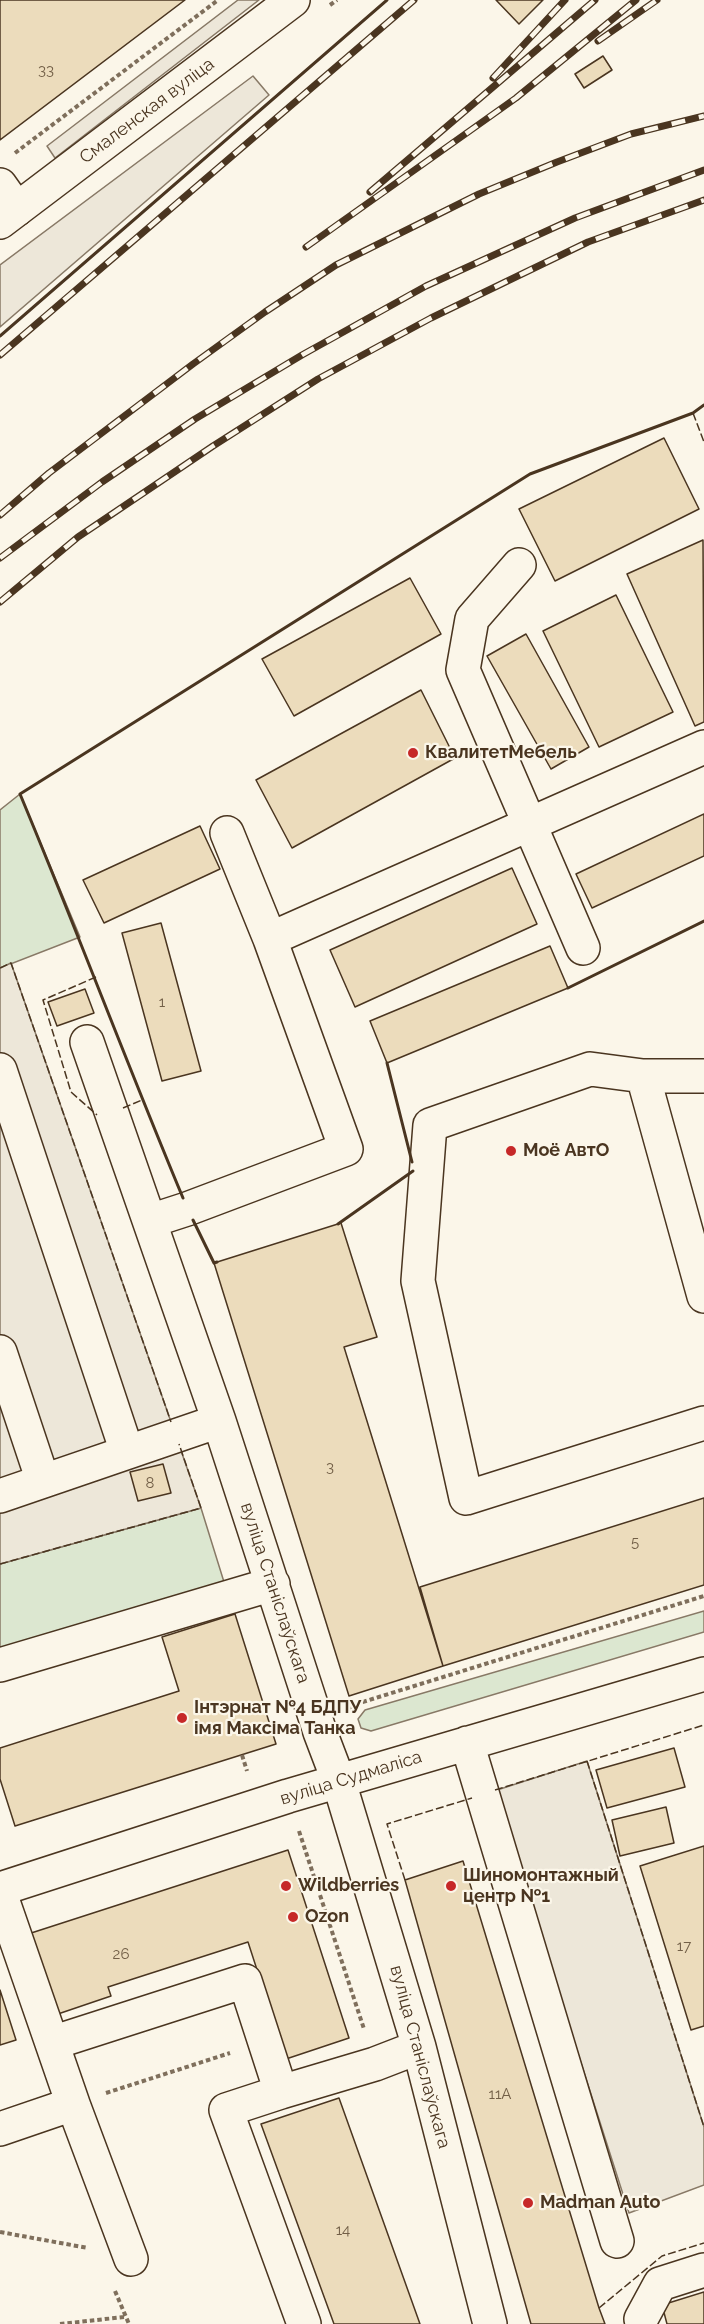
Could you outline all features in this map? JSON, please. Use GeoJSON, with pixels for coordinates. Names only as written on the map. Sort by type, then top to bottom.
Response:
{"type":"FeatureCollection","features":[{"type":"Feature","properties":{"kind":"street","name":"Смаленская вуліца"},"geometry":{"type":"LineString","coordinates":[[6,193],[293,0]]}},
{"type":"Feature","properties":{"kind":"street"},"geometry":{"type":"LineString","coordinates":[[519,565],[472,619],[463,670],[583,948]]}},
{"type":"Feature","properties":{"kind":"street"},"geometry":{"type":"LineString","coordinates":[[270,939],[704,747]]}},
{"type":"Feature","properties":{"kind":"street"},"geometry":{"type":"LineString","coordinates":[[150,1221],[346,1149],[270,939],[227,833]]}},
{"type":"Feature","properties":{"kind":"street","name":"вуліца Станіслаўскага"},"geometry":{"type":"LineString","coordinates":[[87,1042],[219,1421],[320,1732],[339,1782],[419,2047],[490,2324]]}},
{"type":"Feature","properties":{"kind":"street"},"geometry":{"type":"LineString","coordinates":[[704,1076],[643,1076],[590,1069],[430,1125],[418,1281],[466,1498],[704,1423]]}},
{"type":"Feature","properties":{"kind":"street"},"geometry":{"type":"LineString","coordinates":[[0,1070],[127,1452]]}},
{"type":"Feature","properties":{"kind":"street"},"geometry":{"type":"LineString","coordinates":[[643,1076],[704,1296]]}},
{"type":"Feature","properties":{"kind":"street"},"geometry":{"type":"LineString","coordinates":[[0,1352],[43,1481]]}},
{"type":"Feature","properties":{"kind":"street"},"geometry":{"type":"LineString","coordinates":[[0,1496],[219,1421]]}},
{"type":"Feature","properties":{"kind":"street"},"geometry":{"type":"LineString","coordinates":[[0,1665],[273,1584]]}},
{"type":"Feature","properties":{"kind":"street","name":"вуліца Судмаліса"},"geometry":{"type":"LineString","coordinates":[[0,1891],[339,1782],[704,1674]]}},
{"type":"Feature","properties":{"kind":"street"},"geometry":{"type":"LineString","coordinates":[[467,1743],[617,2241]]}},
{"type":"Feature","properties":{"kind":"street"},"geometry":{"type":"LineString","coordinates":[[0,1891],[73,2104],[122,2271]]}},
{"type":"Feature","properties":{"kind":"street"},"geometry":{"type":"LineString","coordinates":[[52,2043],[245,1981],[281,2092]]}},
{"type":"Feature","properties":{"kind":"street"},"geometry":{"type":"LineString","coordinates":[[304,2324],[226,2110],[375,2064],[419,2047]]}},
{"type":"Feature","properties":{"kind":"street"},"geometry":{"type":"LineString","coordinates":[[0,2129],[73,2104]]}},
{"type":"Feature","properties":{"kind":"street"},"geometry":{"type":"LineString","coordinates":[[636,2322],[660,2284],[704,2270]]}},
{"type":"Feature","properties":{"kind":"path"},"geometry":{"type":"LineString","coordinates":[[6,193],[218,0]]}},
{"type":"Feature","properties":{"kind":"path"},"geometry":{"type":"LineString","coordinates":[[350,1715],[353,1705],[704,1596]]}},
{"type":"Feature","properties":{"kind":"path"},"geometry":{"type":"LineString","coordinates":[[242,1755],[247,1772]]}},
{"type":"Feature","properties":{"kind":"path"},"geometry":{"type":"LineString","coordinates":[[299,1829],[375,2064]]}},
{"type":"Feature","properties":{"kind":"path"},"geometry":{"type":"LineString","coordinates":[[73,2104],[265,2042]]}},
{"type":"Feature","properties":{"kind":"path"},"geometry":{"type":"LineString","coordinates":[[0,2232],[89,2248]]}},
{"type":"Feature","properties":{"kind":"path"},"geometry":{"type":"LineString","coordinates":[[122,2271],[124,2317],[129,2324]]}},
{"type":"Feature","properties":{"kind":"path"},"geometry":{"type":"LineString","coordinates":[[60,2324],[124,2317]]}},
{"type":"Feature","properties":{"kind":"green space"},"geometry":{"type":"Polygon","coordinates":[[[20,794],[80,937],[0,968],[0,810],[20,794]]]}},
{"type":"Feature","properties":{"kind":"green space"},"geometry":{"type":"Polygon","coordinates":[[[201,1508],[224,1582],[0,1649],[0,1564],[201,1508]]]}},
{"type":"Feature","properties":{"kind":"green space"},"geometry":{"type":"Polygon","coordinates":[[[704,1611],[704,1632],[371,1731],[361,1728],[358,1719],[365,1710],[704,1611]]]}},
{"type":"Feature","properties":{"kind":"shaded area"},"geometry":{"type":"Polygon","coordinates":[[[238,0],[259,0],[55,158],[47,146],[238,0]]]}},
{"type":"Feature","properties":{"kind":"shaded area"},"geometry":{"type":"Polygon","coordinates":[[[253,76],[269,95],[0,327],[0,265],[253,76]]]}},
{"type":"Feature","properties":{"kind":"shaded area"},"geometry":{"type":"Polygon","coordinates":[[[11,963],[201,1508],[0,1564],[0,968],[11,963]]]}},
{"type":"Feature","properties":{"kind":"shaded area"},"geometry":{"type":"Polygon","coordinates":[[[587,1761],[704,2127],[704,2185],[629,2213],[494,1791],[587,1761]]]}},
{"type":"Feature","properties":{"kind":"building"},"geometry":{"type":"Polygon","coordinates":[[[0,0],[185,0],[0,140],[0,0]]]}},
{"type":"Feature","properties":{"kind":"building"},"geometry":{"type":"Polygon","coordinates":[[[496,0],[543,0],[519,24],[496,0]]]}},
{"type":"Feature","properties":{"kind":"building"},"geometry":{"type":"Polygon","coordinates":[[[603,56],[612,70],[584,88],[575,74],[603,56]]]}},
{"type":"Feature","properties":{"kind":"building"},"geometry":{"type":"Polygon","coordinates":[[[664,438],[699,509],[555,581],[519,509],[664,438]]]}},
{"type":"Feature","properties":{"kind":"building"},"geometry":{"type":"Polygon","coordinates":[[[703,540],[704,722],[695,726],[627,574],[703,540]]]}},
{"type":"Feature","properties":{"kind":"building"},"geometry":{"type":"Polygon","coordinates":[[[410,578],[441,634],[294,716],[262,659],[410,578]]]}},
{"type":"Feature","properties":{"kind":"building"},"geometry":{"type":"Polygon","coordinates":[[[616,595],[673,712],[599,747],[543,631],[616,595]]]}},
{"type":"Feature","properties":{"kind":"building"},"geometry":{"type":"Polygon","coordinates":[[[526,634],[589,747],[551,769],[487,656],[526,634]]]}},
{"type":"Feature","properties":{"kind":"building"},"geometry":{"type":"Polygon","coordinates":[[[421,690],[455,758],[292,848],[256,780],[421,690]]]}},
{"type":"Feature","properties":{"kind":"building"},"geometry":{"type":"Polygon","coordinates":[[[704,814],[704,856],[592,908],[576,874],[704,814]]]}},
{"type":"Feature","properties":{"kind":"building"},"geometry":{"type":"Polygon","coordinates":[[[200,826],[220,869],[104,923],[83,880],[200,826]]]}},
{"type":"Feature","properties":{"kind":"building"},"geometry":{"type":"Polygon","coordinates":[[[512,868],[537,924],[355,1007],[330,950],[512,868]]]}},
{"type":"Feature","properties":{"kind":"building"},"geometry":{"type":"Polygon","coordinates":[[[161,923],[201,1071],[162,1081],[122,933],[161,923]]]}},
{"type":"Feature","properties":{"kind":"building"},"geometry":{"type":"Polygon","coordinates":[[[550,946],[568,988],[387,1063],[370,1021],[550,946]]]}},
{"type":"Feature","properties":{"kind":"building"},"geometry":{"type":"Polygon","coordinates":[[[85,989],[94,1013],[57,1026],[48,1002],[85,989]]]}},
{"type":"Feature","properties":{"kind":"building"},"geometry":{"type":"Polygon","coordinates":[[[341,1223],[377,1337],[344,1347],[443,1666],[349,1696],[214,1263],[341,1223]]]}},
{"type":"Feature","properties":{"kind":"building"},"geometry":{"type":"Polygon","coordinates":[[[163,1464],[171,1493],[138,1501],[130,1472],[163,1464]]]}},
{"type":"Feature","properties":{"kind":"building"},"geometry":{"type":"Polygon","coordinates":[[[704,1498],[704,1585],[443,1666],[420,1587],[704,1498]]]}},
{"type":"Feature","properties":{"kind":"building","name":"Інтэрнат №4 БДПУ імя Максіма Танка"},"geometry":{"type":"Polygon","coordinates":[[[235,1614],[276,1744],[15,1826],[0,1779],[0,1748],[179,1691],[162,1637],[235,1614]]]}},
{"type":"Feature","properties":{"kind":"building"},"geometry":{"type":"Polygon","coordinates":[[[674,1748],[685,1787],[607,1808],[596,1770],[674,1748]]]}},
{"type":"Feature","properties":{"kind":"building"},"geometry":{"type":"Polygon","coordinates":[[[666,1807],[674,1843],[620,1856],[612,1820],[666,1807]]]}},
{"type":"Feature","properties":{"kind":"building"},"geometry":{"type":"Polygon","coordinates":[[[704,1846],[704,2026],[691,2030],[640,1866],[704,1846]]]}},
{"type":"Feature","properties":{"kind":"building"},"geometry":{"type":"Polygon","coordinates":[[[288,1850],[349,2038],[274,2063],[272,2016],[248,1942],[108,1987],[111,1996],[52,2016],[25,1935],[288,1850]]]}},
{"type":"Feature","properties":{"kind":"building"},"geometry":{"type":"Polygon","coordinates":[[[463,1861],[605,2324],[531,2324],[405,1880],[463,1861]]]}},
{"type":"Feature","properties":{"kind":"building"},"geometry":{"type":"Polygon","coordinates":[[[0,1990],[16,2040],[0,2045],[0,1990]]]}},
{"type":"Feature","properties":{"kind":"building"},"geometry":{"type":"Polygon","coordinates":[[[339,2098],[420,2324],[334,2324],[261,2124],[339,2098]]]}},
{"type":"Feature","properties":{"kind":"building"},"geometry":{"type":"Polygon","coordinates":[[[704,2292],[704,2324],[667,2324],[662,2305],[704,2292]]]}},
{"type":"Feature","properties":{"kind":"railway"},"geometry":{"type":"LineString","coordinates":[[0,355],[414,0]]}},
{"type":"Feature","properties":{"kind":"railway"},"geometry":{"type":"LineString","coordinates":[[493,78],[565,0]]}},
{"type":"Feature","properties":{"kind":"railway"},"geometry":{"type":"LineString","coordinates":[[370,192],[595,0]]}},
{"type":"Feature","properties":{"kind":"railway"},"geometry":{"type":"LineString","coordinates":[[306,247],[516,98],[636,0]]}},
{"type":"Feature","properties":{"kind":"railway"},"geometry":{"type":"LineString","coordinates":[[598,41],[657,0]]}},
{"type":"Feature","properties":{"kind":"railway"},"geometry":{"type":"LineString","coordinates":[[0,515],[49,473],[193,364],[336,265],[479,194],[557,162],[631,134],[704,116]]}},
{"type":"Feature","properties":{"kind":"railway"},"geometry":{"type":"LineString","coordinates":[[0,558],[102,482],[195,419],[302,355],[426,286],[575,218],[704,170]]}},
{"type":"Feature","properties":{"kind":"railway"},"geometry":{"type":"LineString","coordinates":[[0,602],[78,537],[318,379],[431,318],[588,242],[704,200]]}},
{"type":"Feature","properties":{"kind":"fence"},"geometry":{"type":"LineString","coordinates":[[693,413],[704,442]]}},
{"type":"Feature","properties":{"kind":"fence"},"geometry":{"type":"LineString","coordinates":[[0,968],[11,963],[171,1422]]}},
{"type":"Feature","properties":{"kind":"fence"},"geometry":{"type":"LineString","coordinates":[[96,977],[43,1000],[71,1092],[97,1115]]}},
{"type":"Feature","properties":{"kind":"fence"},"geometry":{"type":"LineString","coordinates":[[123,1108],[142,1100]]}},
{"type":"Feature","properties":{"kind":"fence"},"geometry":{"type":"LineString","coordinates":[[0,1564],[201,1508],[179,1444]]}},
{"type":"Feature","properties":{"kind":"fence"},"geometry":{"type":"LineString","coordinates":[[495,1790],[704,1725]]}},
{"type":"Feature","properties":{"kind":"fence"},"geometry":{"type":"LineString","coordinates":[[587,1761],[704,2127]]}},
{"type":"Feature","properties":{"kind":"fence"},"geometry":{"type":"LineString","coordinates":[[405,1880],[387,1824],[472,1798]]}},
{"type":"Feature","properties":{"kind":"fence"},"geometry":{"type":"LineString","coordinates":[[599,2308],[662,2256],[704,2243]]}},
{"type":"Feature","properties":{"kind":"wall"},"geometry":{"type":"LineString","coordinates":[[0,336],[387,0]]}},
{"type":"Feature","properties":{"kind":"wall"},"geometry":{"type":"LineString","coordinates":[[183,1198],[20,794],[530,474],[693,413],[704,405]]}},
{"type":"Feature","properties":{"kind":"wall"},"geometry":{"type":"LineString","coordinates":[[568,988],[704,921]]}},
{"type":"Feature","properties":{"kind":"wall"},"geometry":{"type":"LineString","coordinates":[[387,1063],[412,1162]]}},
{"type":"Feature","properties":{"kind":"wall"},"geometry":{"type":"LineString","coordinates":[[338,1224],[413,1171]]}},
{"type":"Feature","properties":{"kind":"wall"},"geometry":{"type":"LineString","coordinates":[[193,1220],[214,1263],[217,1262]]}},
{"type":"Feature","properties":{"kind":"place","name":"КвалитетМебель"},"geometry":{"type":"Point","coordinates":[413,753]}},
{"type":"Feature","properties":{"kind":"place","name":"Моё АвтО"},"geometry":{"type":"Point","coordinates":[511,1151]}},
{"type":"Feature","properties":{"kind":"place","name":"Інтэрнат №4 БДПУ імя Максіма Танка"},"geometry":{"type":"Point","coordinates":[182,1718]}},
{"type":"Feature","properties":{"kind":"place","name":"Wildberries"},"geometry":{"type":"Point","coordinates":[286,1886]}},
{"type":"Feature","properties":{"kind":"place","name":"Шиномонтажный центр №1"},"geometry":{"type":"Point","coordinates":[451,1886]}},
{"type":"Feature","properties":{"kind":"place","name":"Ozon"},"geometry":{"type":"Point","coordinates":[293,1917]}},
{"type":"Feature","properties":{"kind":"place","name":"Madman Auto"},"geometry":{"type":"Point","coordinates":[528,2203]}}]}
